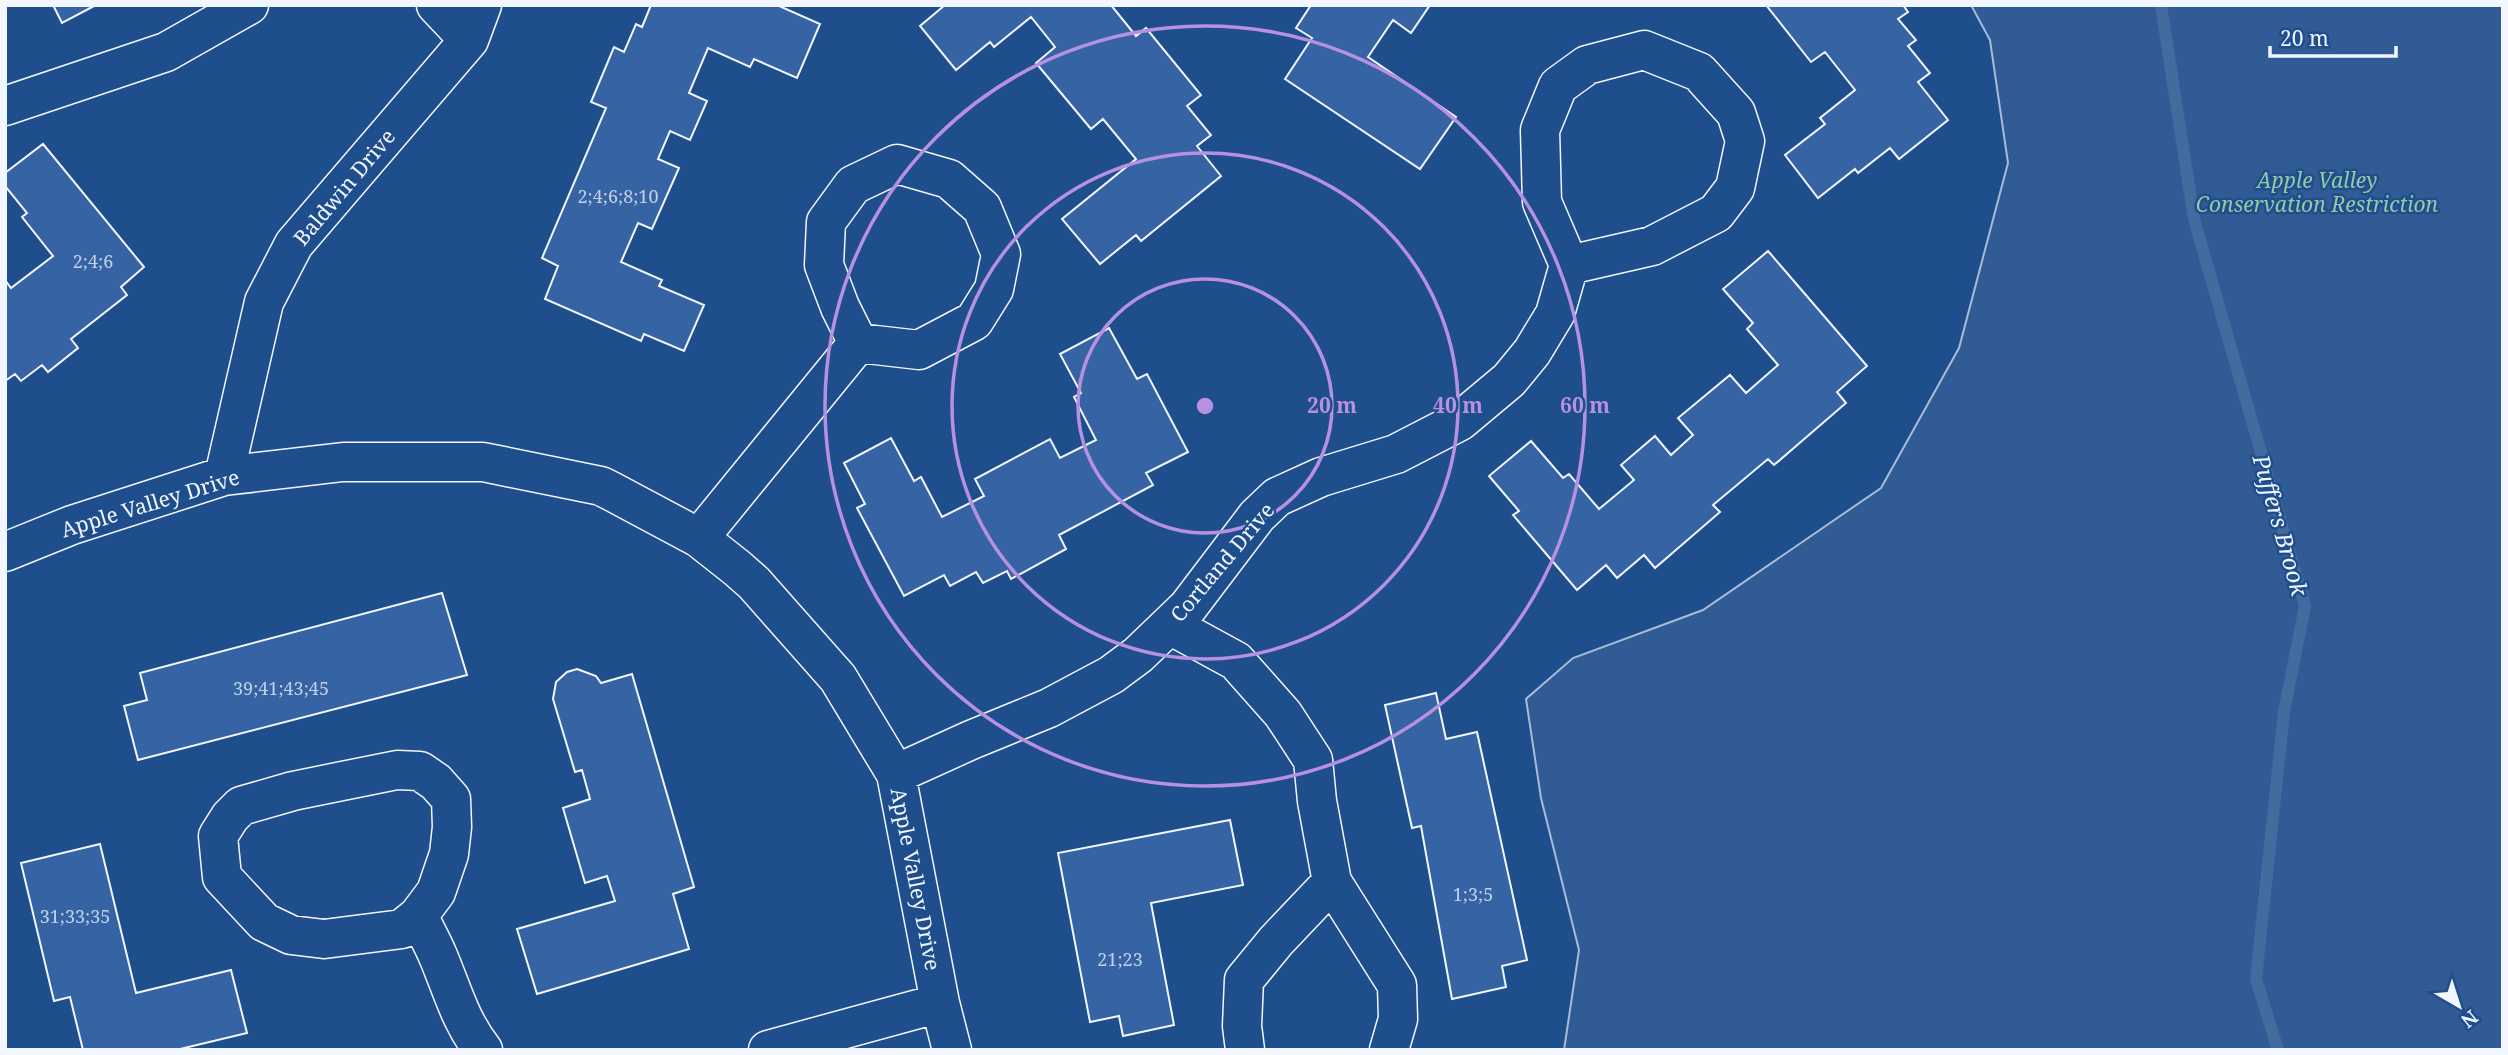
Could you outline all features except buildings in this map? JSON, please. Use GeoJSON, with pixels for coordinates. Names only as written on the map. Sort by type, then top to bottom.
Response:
{"type":"FeatureCollection","features":[{"type":"Feature","properties":{"kind":"street"},"geometry":{"type":"LineString","coordinates":[[5,106],[166,52],[250,5]]}},
{"type":"Feature","properties":{"kind":"street","name":"Baldwin Drive"},"geometry":{"type":"LineString","coordinates":[[224,475],[264,302],[294,244],[476,23],[436,5]]}},
{"type":"Feature","properties":{"kind":"street"},"geometry":{"type":"LineString","coordinates":[[1644,50],[1699,72],[1736,114],[1745,141],[1735,188],[1716,213],[1652,246],[1569,265],[1542,202],[1539,131],[1558,86],[1587,65],[1644,50]]}},
{"type":"Feature","properties":{"kind":"street"},"geometry":{"type":"LineString","coordinates":[[897,164],[949,178],[982,208],[1001,254],[994,289],[974,321],[919,350],[858,343],[840,307],[824,265],[826,222],[853,185],[897,164]]}},
{"type":"Feature","properties":{"kind":"street","name":"Cortland Drive"},"geometry":{"type":"LineString","coordinates":[[896,774],[1080,693],[1111,676],[1170,625],[1276,496],[1321,477],[1396,454],[1460,421],[1509,380],[1532,352],[1555,314],[1569,265]]}},
{"type":"Feature","properties":{"kind":"street"},"geometry":{"type":"LineString","coordinates":[[699,538],[858,343]]}},
{"type":"Feature","properties":{"kind":"street","name":"Apple Valley Drive"},"geometry":{"type":"LineString","coordinates":[[5,552],[72,525],[224,475],[343,462],[483,462],[601,486],[699,538],[754,583],[838,678],[896,774],[940,1003],[952,1050]]}},
{"type":"Feature","properties":{"kind":"street"},"geometry":{"type":"LineString","coordinates":[[1170,625],[1236,662],[1283,714],[1313,760],[1317,800],[1332,882],[1397,985],[1398,1019],[1389,1050]]}},
{"type":"Feature","properties":{"kind":"street"},"geometry":{"type":"LineString","coordinates":[[397,770],[420,771],[436,782],[451,799],[452,827],[449,854],[436,892],[418,916],[402,929],[324,939],[291,935],[264,922],[222,877],[218,836],[241,806],[397,770]]}},
{"type":"Feature","properties":{"kind":"street"},"geometry":{"type":"LineString","coordinates":[[1245,1050],[1242,1026],[1244,980],[1276,941],[1332,882]]}},
{"type":"Feature","properties":{"kind":"street"},"geometry":{"type":"LineString","coordinates":[[418,916],[439,958],[458,1011],[483,1050]]}},
{"type":"Feature","properties":{"kind":"street"},"geometry":{"type":"LineString","coordinates":[[768,1050],[940,1003]]}},
{"type":"Feature","properties":{"kind":"shaded area"},"geometry":{"type":"Polygon","coordinates":[[[1971,5],[2503,5],[2503,1050],[1564,1050],[1579,950],[1541,798],[1526,699],[1573,658],[1703,610],[1881,488],[1959,348],[2008,163],[1990,40],[1971,5]]]}},
{"type":"Feature","properties":{"kind":"waterway","name":"Puffers Brook"},"geometry":{"type":"LineString","coordinates":[[2161,5],[2194,219],[2305,606],[2284,712],[2256,979],[2278,1050]]}},
{"type":"Feature","properties":{"kind":"park label","name":"Apple Valley Conservation Restriction"},"geometry":{"type":"Point","coordinates":[2317,192]}}]}
